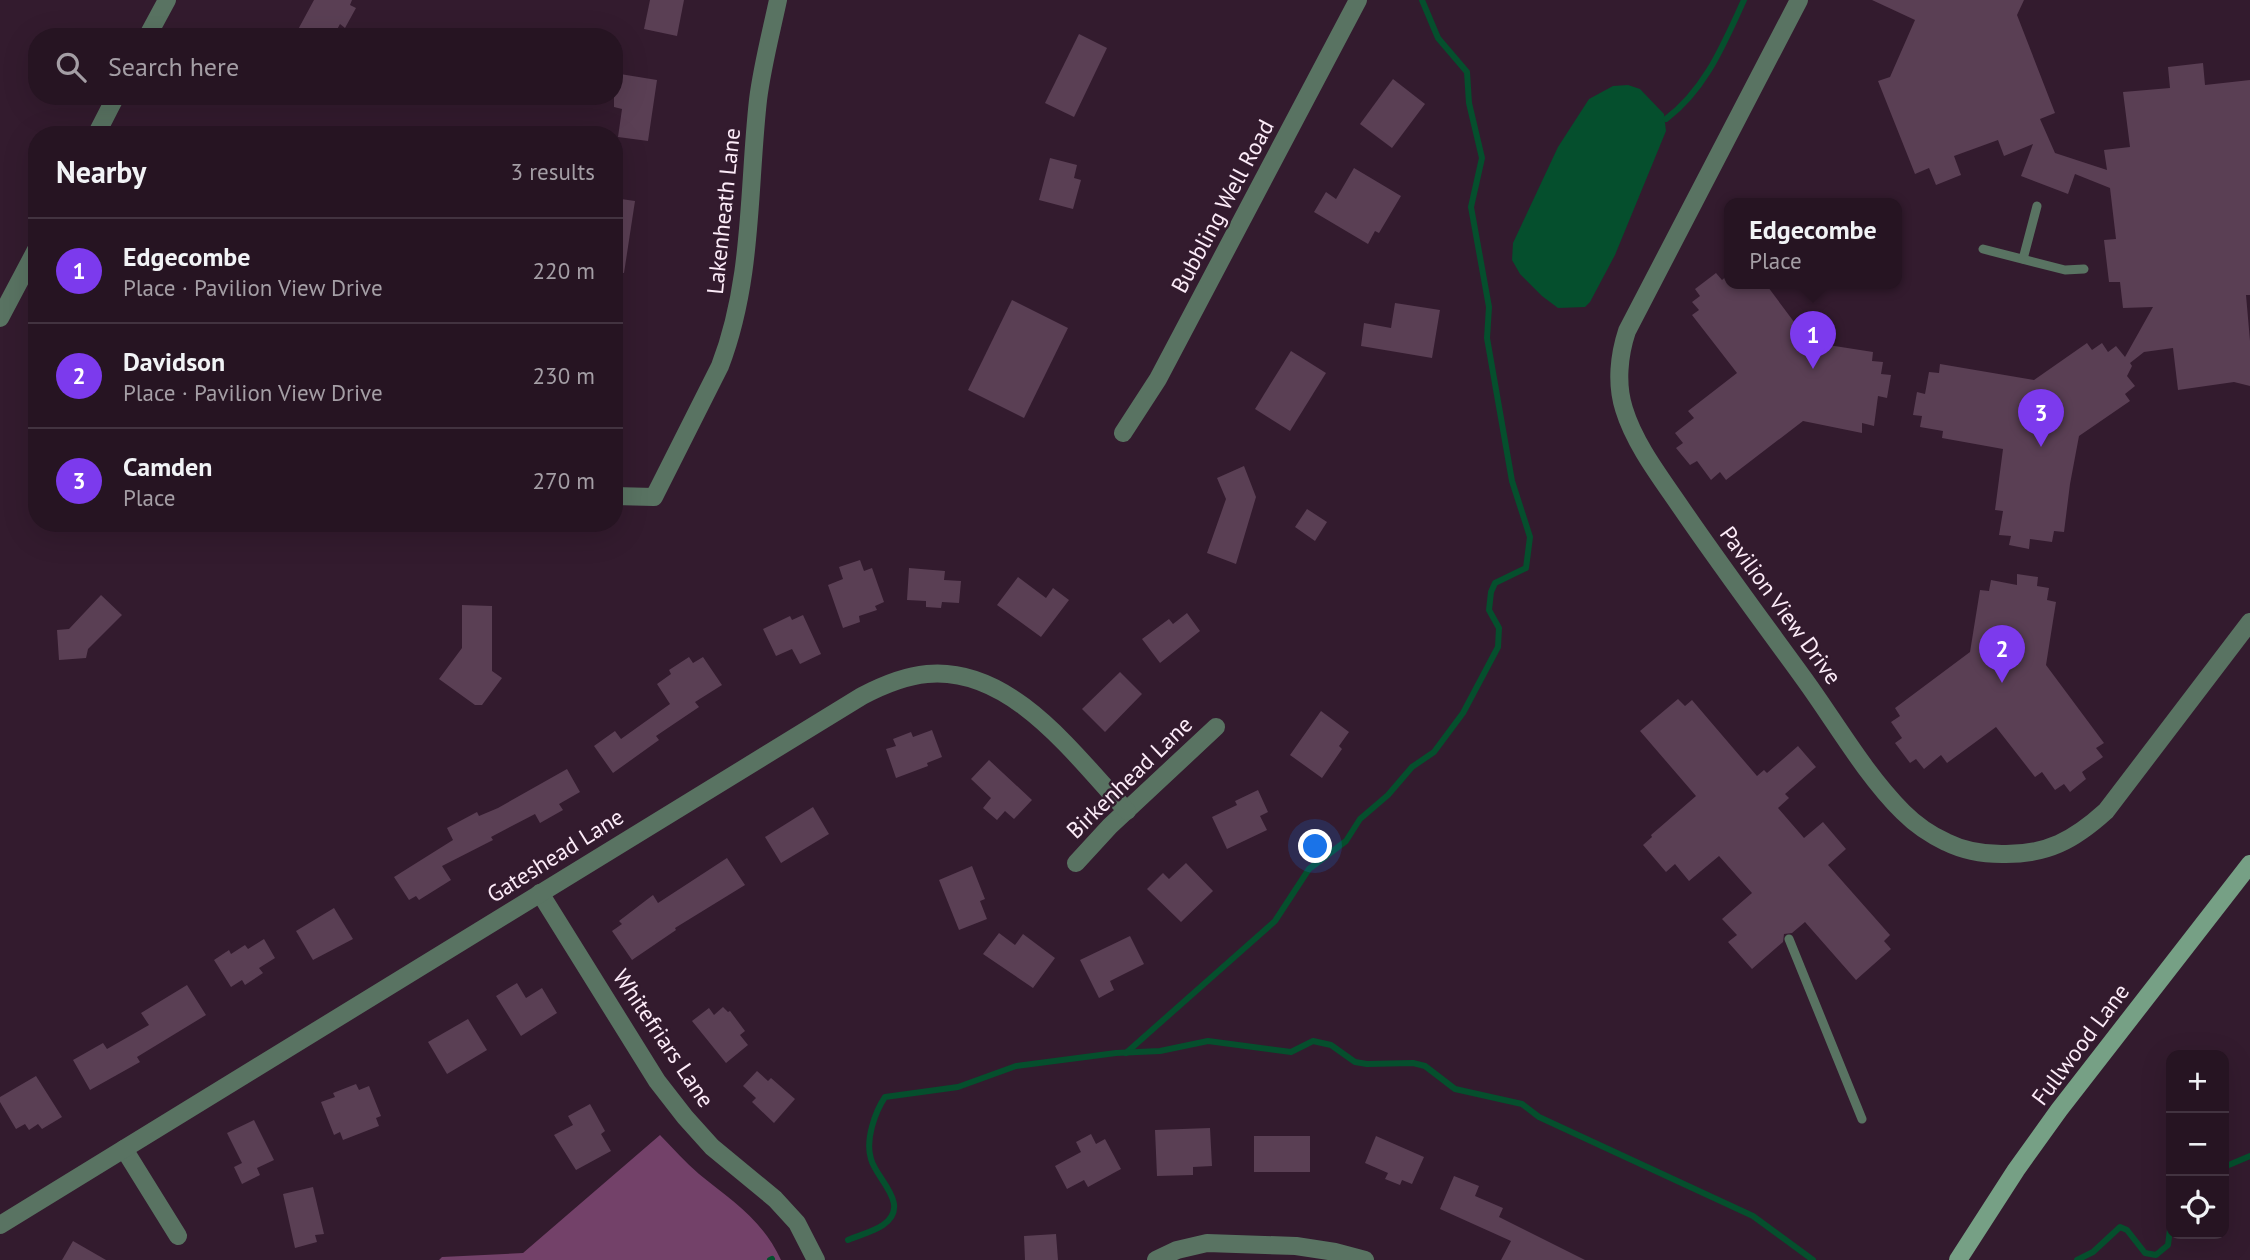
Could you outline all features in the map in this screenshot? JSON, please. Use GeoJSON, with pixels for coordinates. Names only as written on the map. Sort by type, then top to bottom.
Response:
{"type":"FeatureCollection","features":[{"type":"Feature","properties":{"kind":"street"},"geometry":{"type":"LineString","coordinates":[[152,28],[167,0]]}},
{"type":"Feature","properties":{"kind":"street","name":"Lakenheath Lane"},"geometry":{"type":"LineString","coordinates":[[623,496],[654,497],[727,346],[737,313],[747,254],[758,98],[778,0]]}},
{"type":"Feature","properties":{"kind":"street","name":"Bubbling Well Road"},"geometry":{"type":"LineString","coordinates":[[1123,433],[1158,379],[1358,0]]}},
{"type":"Feature","properties":{"kind":"street","name":"Pavilion View Drive"},"geometry":{"type":"LineString","coordinates":[[1799,0],[1628,331],[1622,346],[1621,394],[1634,435],[1671,492],[1870,772],[1913,822],[1946,842],[1982,854],[2016,854],[2045,850],[2084,830],[2106,811],[2250,622]]}},
{"type":"Feature","properties":{"kind":"street"},"geometry":{"type":"LineString","coordinates":[[101,126],[111,105]]}},
{"type":"Feature","properties":{"kind":"street"},"geometry":{"type":"LineString","coordinates":[[0,318],[28,265]]}},
{"type":"Feature","properties":{"kind":"street","name":"Gateshead Lane"},"geometry":{"type":"LineString","coordinates":[[0,1225],[862,696],[888,683],[925,674],[965,676],[997,688],[1025,705],[1127,811]]}},
{"type":"Feature","properties":{"kind":"street","name":"Birkenhead Lane"},"geometry":{"type":"LineString","coordinates":[[1076,863],[1216,727]]}},
{"type":"Feature","properties":{"kind":"street","name":"Fullwood Lane"},"geometry":{"type":"LineString","coordinates":[[1958,1260],[2051,1121],[2250,864]]}},
{"type":"Feature","properties":{"kind":"street","name":"Whitefriars Lane"},"geometry":{"type":"LineString","coordinates":[[540,893],[664,1090],[712,1147],[790,1214],[804,1233],[816,1260]]}},
{"type":"Feature","properties":{"kind":"street"},"geometry":{"type":"LineString","coordinates":[[124,1149],[178,1237]]}},
{"type":"Feature","properties":{"kind":"street"},"geometry":{"type":"LineString","coordinates":[[1156,1260],[1177,1250],[1207,1243],[1296,1246],[1365,1260]]}},
{"type":"Feature","properties":{"kind":"lane"},"geometry":{"type":"LineString","coordinates":[[2023,259],[2037,206]]}},
{"type":"Feature","properties":{"kind":"lane"},"geometry":{"type":"LineString","coordinates":[[1983,249],[2066,270],[2084,269]]}},
{"type":"Feature","properties":{"kind":"lane"},"geometry":{"type":"LineString","coordinates":[[1789,939],[1862,1119]]}},
{"type":"Feature","properties":{"kind":"shaded area"},"geometry":{"type":"Polygon","coordinates":[[[1628,85],[1640,89],[1664,114],[1666,131],[1615,255],[1590,302],[1585,307],[1558,308],[1520,274],[1512,260],[1513,243],[1558,147],[1589,99],[1613,86],[1628,85]]]}},
{"type":"Feature","properties":{"kind":"shaded area"},"geometry":{"type":"Polygon","coordinates":[[[660,1135],[694,1169],[755,1222],[781,1260],[439,1260],[442,1257],[523,1253],[660,1135]]]}},
{"type":"Feature","properties":{"kind":"building"},"geometry":{"type":"Polygon","coordinates":[[[314,0],[352,0],[350,5],[356,8],[345,28],[340,24],[338,28],[299,28],[314,0]]]}},
{"type":"Feature","properties":{"kind":"building"},"geometry":{"type":"Polygon","coordinates":[[[650,0],[684,0],[677,36],[644,29],[650,0]]]}},
{"type":"Feature","properties":{"kind":"building"},"geometry":{"type":"Polygon","coordinates":[[[1872,0],[2024,0],[2017,15],[2055,113],[2040,119],[2055,153],[2107,170],[2104,150],[2130,147],[2123,92],[2170,88],[2168,67],[2203,63],[2205,85],[2250,80],[2250,295],[2246,295],[2250,386],[2234,382],[2178,390],[2173,348],[2144,352],[2130,363],[2132,366],[2127,376],[2135,386],[2125,394],[2130,401],[2079,436],[2064,532],[2054,531],[2052,542],[2030,539],[2029,549],[2009,545],[2011,536],[1999,535],[2003,511],[1995,510],[2003,449],[1942,438],[1943,431],[1920,427],[1922,416],[1913,415],[1917,392],[1925,394],[1929,372],[1939,373],[1940,364],[2034,380],[2087,343],[2092,350],[2102,343],[2108,352],[2116,346],[2125,357],[2153,307],[2123,308],[2120,282],[2109,282],[2104,240],[2116,239],[2110,188],[2075,174],[2068,194],[2021,176],[2033,144],[2004,156],[1998,140],[1954,156],[1961,175],[1936,185],[1929,168],[1915,174],[1878,81],[1890,77],[1915,20],[1872,0]]]}},
{"type":"Feature","properties":{"kind":"building"},"geometry":{"type":"Polygon","coordinates":[[[1079,34],[1107,48],[1074,117],[1045,103],[1079,34]]]}},
{"type":"Feature","properties":{"kind":"building"},"geometry":{"type":"Polygon","coordinates":[[[623,74],[657,80],[648,141],[623,138],[623,126],[620,126],[622,109],[614,107],[623,105],[623,74]]]}},
{"type":"Feature","properties":{"kind":"building"},"geometry":{"type":"Polygon","coordinates":[[[1393,79],[1425,104],[1392,148],[1360,124],[1393,79]]]}},
{"type":"Feature","properties":{"kind":"building"},"geometry":{"type":"Polygon","coordinates":[[[1050,158],[1077,165],[1074,178],[1081,180],[1073,209],[1039,200],[1050,158]]]}},
{"type":"Feature","properties":{"kind":"building"},"geometry":{"type":"Polygon","coordinates":[[[1354,168],[1401,196],[1379,233],[1375,231],[1368,244],[1314,212],[1326,192],[1336,199],[1354,168]]]}},
{"type":"Feature","properties":{"kind":"building"},"geometry":{"type":"Polygon","coordinates":[[[623,199],[635,201],[623,273],[623,199]]]}},
{"type":"Feature","properties":{"kind":"building"},"geometry":{"type":"Polygon","coordinates":[[[1716,273],[1722,280],[1724,278],[1724,289],[1769,289],[1809,342],[1873,352],[1872,361],[1883,362],[1881,374],[1891,375],[1887,398],[1878,396],[1874,426],[1862,423],[1862,433],[1803,421],[1726,480],[1720,472],[1711,480],[1697,461],[1690,465],[1676,448],[1683,443],[1675,433],[1694,418],[1688,411],[1737,373],[1692,315],[1699,310],[1692,302],[1700,296],[1695,289],[1716,273]]]}},
{"type":"Feature","properties":{"kind":"building"},"geometry":{"type":"Polygon","coordinates":[[[1012,300],[1068,328],[1024,418],[968,390],[1012,300]]]}},
{"type":"Feature","properties":{"kind":"building"},"geometry":{"type":"Polygon","coordinates":[[[1395,303],[1440,310],[1432,358],[1361,346],[1364,323],[1391,328],[1395,303]]]}},
{"type":"Feature","properties":{"kind":"building"},"geometry":{"type":"Polygon","coordinates":[[[1291,351],[1326,373],[1290,431],[1255,409],[1291,351]]]}},
{"type":"Feature","properties":{"kind":"building"},"geometry":{"type":"Polygon","coordinates":[[[1244,466],[1256,497],[1236,564],[1207,553],[1226,499],[1217,478],[1244,466]]]}},
{"type":"Feature","properties":{"kind":"building"},"geometry":{"type":"Polygon","coordinates":[[[1307,509],[1327,522],[1315,541],[1295,527],[1307,509]]]}},
{"type":"Feature","properties":{"kind":"building"},"geometry":{"type":"Polygon","coordinates":[[[860,560],[864,571],[872,568],[884,602],[875,606],[877,610],[859,616],[860,622],[843,628],[828,585],[843,579],[839,567],[860,560]]]}},
{"type":"Feature","properties":{"kind":"building"},"geometry":{"type":"Polygon","coordinates":[[[909,568],[945,571],[944,580],[961,581],[959,603],[942,602],[941,608],[926,607],[926,601],[907,600],[909,568]]]}},
{"type":"Feature","properties":{"kind":"building"},"geometry":{"type":"Polygon","coordinates":[[[2017,574],[2038,577],[2037,586],[2049,588],[2047,600],[2056,602],[2046,665],[2104,743],[2096,748],[2103,757],[2082,772],[2086,779],[2070,792],[2064,784],[2055,790],[2042,772],[2035,777],[1996,727],[1947,763],[1941,755],[1924,769],[1916,759],[1910,763],[1895,743],[1902,738],[1891,722],[1900,716],[1895,708],[1970,652],[1980,590],[1989,591],[1991,580],[2017,585],[2017,574]]]}},
{"type":"Feature","properties":{"kind":"building"},"geometry":{"type":"Polygon","coordinates":[[[1018,577],[1046,598],[1053,588],[1069,600],[1041,637],[997,605],[1018,577]]]}},
{"type":"Feature","properties":{"kind":"building"},"geometry":{"type":"Polygon","coordinates":[[[101,595],[122,615],[88,649],[86,658],[59,660],[57,630],[69,629],[101,595]]]}},
{"type":"Feature","properties":{"kind":"building"},"geometry":{"type":"Polygon","coordinates":[[[462,605],[492,606],[492,671],[502,678],[482,705],[475,705],[439,679],[462,648],[462,605]]]}},
{"type":"Feature","properties":{"kind":"building"},"geometry":{"type":"Polygon","coordinates":[[[1187,613],[1200,631],[1160,663],[1142,639],[1169,619],[1173,624],[1187,613]]]}},
{"type":"Feature","properties":{"kind":"building"},"geometry":{"type":"Polygon","coordinates":[[[803,615],[821,654],[800,664],[792,649],[776,656],[763,629],[790,616],[792,620],[803,615]]]}},
{"type":"Feature","properties":{"kind":"building"},"geometry":{"type":"Polygon","coordinates":[[[689,657],[693,663],[703,657],[722,685],[695,702],[699,707],[656,736],[659,740],[613,773],[594,746],[615,731],[621,739],[670,704],[657,684],[671,674],[669,670],[689,657]]]}},
{"type":"Feature","properties":{"kind":"building"},"geometry":{"type":"Polygon","coordinates":[[[1120,672],[1142,694],[1105,732],[1082,709],[1120,672]]]}},
{"type":"Feature","properties":{"kind":"building"},"geometry":{"type":"Polygon","coordinates":[[[1678,699],[1685,706],[1692,700],[1757,776],[1764,770],[1767,773],[1798,746],[1816,767],[1785,794],[1789,798],[1778,808],[1804,838],[1823,822],[1846,849],[1828,865],[1890,935],[1884,941],[1891,949],[1856,980],[1805,922],[1792,933],[1784,934],[1783,942],[1752,969],[1728,942],[1737,935],[1722,919],[1752,893],[1719,856],[1689,881],[1675,864],[1666,872],[1643,845],[1696,796],[1640,731],[1678,699]]]}},
{"type":"Feature","properties":{"kind":"building"},"geometry":{"type":"Polygon","coordinates":[[[1321,711],[1349,732],[1339,746],[1342,749],[1322,778],[1290,755],[1321,711]]]}},
{"type":"Feature","properties":{"kind":"building"},"geometry":{"type":"Polygon","coordinates":[[[932,730],[942,757],[927,763],[928,766],[896,778],[886,749],[896,746],[893,739],[911,732],[913,737],[932,730]]]}},
{"type":"Feature","properties":{"kind":"building"},"geometry":{"type":"Polygon","coordinates":[[[989,760],[1032,800],[1014,819],[1005,811],[997,820],[983,808],[991,798],[971,779],[989,760]]]}},
{"type":"Feature","properties":{"kind":"building"},"geometry":{"type":"Polygon","coordinates":[[[567,769],[580,792],[559,804],[563,810],[540,823],[535,814],[491,837],[493,840],[442,866],[451,880],[419,900],[416,896],[409,900],[394,877],[453,840],[447,828],[477,812],[479,816],[498,808],[567,769]]]}},
{"type":"Feature","properties":{"kind":"building"},"geometry":{"type":"Polygon","coordinates":[[[1258,790],[1268,812],[1260,816],[1267,830],[1227,849],[1212,817],[1237,805],[1235,801],[1258,790]]]}},
{"type":"Feature","properties":{"kind":"building"},"geometry":{"type":"Polygon","coordinates":[[[813,807],[829,834],[781,863],[765,837],[813,807]]]}},
{"type":"Feature","properties":{"kind":"building"},"geometry":{"type":"Polygon","coordinates":[[[727,858],[745,885],[675,928],[676,930],[632,960],[612,931],[622,924],[619,921],[653,895],[658,903],[727,858]]]}},
{"type":"Feature","properties":{"kind":"building"},"geometry":{"type":"Polygon","coordinates":[[[1186,863],[1213,891],[1181,922],[1147,889],[1163,873],[1169,879],[1186,863]]]}},
{"type":"Feature","properties":{"kind":"building"},"geometry":{"type":"Polygon","coordinates":[[[972,866],[985,899],[980,901],[987,919],[959,930],[939,880],[972,866]]]}},
{"type":"Feature","properties":{"kind":"building"},"geometry":{"type":"Polygon","coordinates":[[[334,908],[353,939],[313,960],[296,931],[334,908]]]}},
{"type":"Feature","properties":{"kind":"building"},"geometry":{"type":"Polygon","coordinates":[[[999,933],[1015,945],[1023,934],[1055,958],[1033,988],[983,954],[999,933]]]}},
{"type":"Feature","properties":{"kind":"building"},"geometry":{"type":"Polygon","coordinates":[[[1130,936],[1144,964],[1110,981],[1114,990],[1099,998],[1080,960],[1130,936]]]}},
{"type":"Feature","properties":{"kind":"building"},"geometry":{"type":"Polygon","coordinates":[[[264,939],[275,958],[259,968],[263,973],[245,985],[242,980],[231,987],[214,960],[229,950],[231,954],[245,945],[248,949],[264,939]]]}},
{"type":"Feature","properties":{"kind":"building"},"geometry":{"type":"Polygon","coordinates":[[[517,983],[526,998],[542,988],[557,1013],[521,1036],[496,996],[517,983]]]}},
{"type":"Feature","properties":{"kind":"building"},"geometry":{"type":"Polygon","coordinates":[[[187,985],[206,1015],[137,1057],[140,1062],[90,1090],[73,1060],[103,1043],[107,1049],[149,1025],[141,1013],[187,985]]]}},
{"type":"Feature","properties":{"kind":"building"},"geometry":{"type":"Polygon","coordinates":[[[723,1007],[730,1011],[745,1031],[740,1035],[748,1045],[726,1063],[692,1021],[709,1008],[714,1015],[723,1007]]]}},
{"type":"Feature","properties":{"kind":"building"},"geometry":{"type":"Polygon","coordinates":[[[468,1019],[487,1050],[447,1074],[428,1042],[468,1019]]]}},
{"type":"Feature","properties":{"kind":"building"},"geometry":{"type":"Polygon","coordinates":[[[757,1071],[768,1081],[771,1078],[795,1099],[774,1123],[752,1102],[756,1098],[743,1086],[757,1071]]]}},
{"type":"Feature","properties":{"kind":"building"},"geometry":{"type":"Polygon","coordinates":[[[36,1076],[62,1117],[42,1129],[38,1124],[29,1130],[25,1124],[16,1129],[0,1102],[0,1097],[36,1076]]]}},
{"type":"Feature","properties":{"kind":"building"},"geometry":{"type":"Polygon","coordinates":[[[356,1084],[359,1090],[369,1086],[381,1116],[376,1118],[379,1126],[343,1140],[340,1132],[334,1135],[321,1102],[335,1097],[333,1093],[356,1084]]]}},
{"type":"Feature","properties":{"kind":"building"},"geometry":{"type":"Polygon","coordinates":[[[590,1104],[605,1131],[601,1134],[611,1151],[576,1170],[554,1135],[573,1125],[568,1116],[590,1104]]]}},
{"type":"Feature","properties":{"kind":"building"},"geometry":{"type":"Polygon","coordinates":[[[254,1120],[274,1160],[257,1168],[260,1175],[242,1184],[234,1167],[242,1163],[227,1133],[254,1120]]]}},
{"type":"Feature","properties":{"kind":"building"},"geometry":{"type":"Polygon","coordinates":[[[1210,1128],[1212,1166],[1193,1167],[1193,1175],[1157,1176],[1155,1130],[1210,1128]]]}},
{"type":"Feature","properties":{"kind":"building"},"geometry":{"type":"Polygon","coordinates":[[[1091,1134],[1096,1144],[1105,1139],[1121,1169],[1088,1187],[1084,1180],[1067,1189],[1055,1166],[1081,1152],[1076,1142],[1091,1134]]]}},
{"type":"Feature","properties":{"kind":"building"},"geometry":{"type":"Polygon","coordinates":[[[1254,1136],[1310,1136],[1310,1172],[1254,1172],[1254,1136]]]}},
{"type":"Feature","properties":{"kind":"building"},"geometry":{"type":"Polygon","coordinates":[[[1376,1136],[1424,1157],[1412,1184],[1402,1180],[1400,1185],[1385,1179],[1388,1173],[1365,1163],[1376,1136]]]}},
{"type":"Feature","properties":{"kind":"building"},"geometry":{"type":"Polygon","coordinates":[[[1454,1176],[1479,1186],[1475,1196],[1503,1208],[1499,1217],[1585,1260],[1501,1260],[1511,1241],[1440,1209],[1454,1176]]]}},
{"type":"Feature","properties":{"kind":"building"},"geometry":{"type":"Polygon","coordinates":[[[313,1187],[324,1234],[315,1235],[317,1242],[295,1248],[283,1194],[313,1187]]]}},
{"type":"Feature","properties":{"kind":"building"},"geometry":{"type":"Polygon","coordinates":[[[1056,1234],[1058,1260],[1025,1260],[1024,1236],[1056,1234]]]}},
{"type":"Feature","properties":{"kind":"building"},"geometry":{"type":"Polygon","coordinates":[[[73,1241],[106,1260],[62,1260],[73,1241]]]}},
{"type":"Feature","properties":{"kind":"waterway"},"geometry":{"type":"LineString","coordinates":[[1126,1053],[1275,921],[1309,869],[1346,841],[1360,819],[1388,795],[1412,767],[1434,752],[1463,713],[1498,647],[1499,628],[1489,610],[1495,583],[1526,568],[1530,537],[1512,481],[1487,338],[1489,307],[1471,207],[1482,158],[1469,103],[1467,72],[1438,38],[1422,0]]}},
{"type":"Feature","properties":{"kind":"waterway"},"geometry":{"type":"LineString","coordinates":[[1666,119],[1703,80],[1744,0]]}},
{"type":"Feature","properties":{"kind":"waterway"},"geometry":{"type":"LineString","coordinates":[[848,1240],[883,1225],[894,1209],[890,1192],[874,1167],[869,1151],[872,1126],[885,1097],[958,1087],[1016,1066],[1116,1053],[1160,1051],[1208,1041],[1291,1052],[1313,1041],[1331,1045],[1355,1062],[1413,1063],[1425,1066],[1455,1089],[1522,1104],[1539,1117],[1753,1216],[1813,1260]]}},
{"type":"Feature","properties":{"kind":"waterway"},"geometry":{"type":"LineString","coordinates":[[2229,1165],[2250,1156]]}},
{"type":"Feature","properties":{"kind":"waterway"},"geometry":{"type":"LineString","coordinates":[[2077,1260],[2093,1252],[2120,1227],[2127,1230],[2145,1253],[2156,1255],[2168,1245],[2169,1239]]}},
{"type":"Feature","properties":{"kind":"place","name":"Edgecombe"},"geometry":{"type":"Point","coordinates":[1813,369]}},
{"type":"Feature","properties":{"kind":"place","name":"Camden"},"geometry":{"type":"Point","coordinates":[2041,447]}},
{"type":"Feature","properties":{"kind":"place","name":"Davidson"},"geometry":{"type":"Point","coordinates":[2002,683]}}]}
